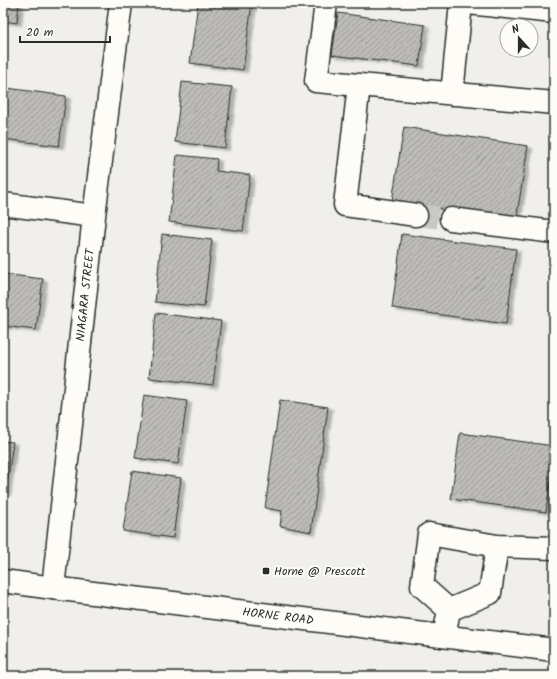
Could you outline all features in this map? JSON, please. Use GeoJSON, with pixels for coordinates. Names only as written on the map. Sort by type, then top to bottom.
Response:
{"type":"FeatureCollection","features":[{"type":"Feature","properties":{"kind":"street","name":"NIAGARA STREET"},"geometry":{"type":"LineString","coordinates":[[53,588],[94,216],[122,3]]}},
{"type":"Feature","properties":{"kind":"street"},"geometry":{"type":"LineString","coordinates":[[326,3],[316,81],[554,104]]}},
{"type":"Feature","properties":{"kind":"street"},"geometry":{"type":"LineString","coordinates":[[452,94],[461,3]]}},
{"type":"Feature","properties":{"kind":"street"},"geometry":{"type":"LineString","coordinates":[[468,3],[530,6],[554,12]]}},
{"type":"Feature","properties":{"kind":"street"},"geometry":{"type":"LineString","coordinates":[[359,85],[345,205],[416,215]]}},
{"type":"Feature","properties":{"kind":"street"},"geometry":{"type":"LineString","coordinates":[[3,204],[94,216]]}},
{"type":"Feature","properties":{"kind":"street"},"geometry":{"type":"LineString","coordinates":[[451,219],[554,232]]}},
{"type":"Feature","properties":{"kind":"street"},"geometry":{"type":"LineString","coordinates":[[449,610],[422,586],[429,534],[498,546],[554,548]]}},
{"type":"Feature","properties":{"kind":"street"},"geometry":{"type":"LineString","coordinates":[[449,610],[490,593],[498,546]]}},
{"type":"Feature","properties":{"kind":"street","name":"HORNE ROAD"},"geometry":{"type":"LineString","coordinates":[[3,581],[554,650]]}},
{"type":"Feature","properties":{"kind":"street"},"geometry":{"type":"LineString","coordinates":[[444,636],[449,610]]}},
{"type":"Feature","properties":{"kind":"building"},"geometry":{"type":"Polygon","coordinates":[[[3,3],[19,3],[17,23],[3,21],[3,3]]]}},
{"type":"Feature","properties":{"kind":"building"},"geometry":{"type":"Polygon","coordinates":[[[198,3],[252,3],[243,70],[190,63],[198,3]]]}},
{"type":"Feature","properties":{"kind":"building"},"geometry":{"type":"Polygon","coordinates":[[[338,13],[425,25],[419,66],[332,55],[338,13]]]}},
{"type":"Feature","properties":{"kind":"building"},"geometry":{"type":"Polygon","coordinates":[[[182,82],[232,87],[225,148],[175,142],[182,82]]]}},
{"type":"Feature","properties":{"kind":"building"},"geometry":{"type":"Polygon","coordinates":[[[7,88],[66,96],[59,146],[3,139],[3,113],[7,88]]]}},
{"type":"Feature","properties":{"kind":"building"},"geometry":{"type":"Polygon","coordinates":[[[404,127],[528,146],[516,221],[392,201],[404,127]]]}},
{"type":"Feature","properties":{"kind":"building"},"geometry":{"type":"Polygon","coordinates":[[[177,155],[217,159],[216,171],[250,175],[243,231],[169,222],[177,155]]]}},
{"type":"Feature","properties":{"kind":"building"},"geometry":{"type":"Polygon","coordinates":[[[162,234],[212,240],[204,307],[155,302],[162,234]]]}},
{"type":"Feature","properties":{"kind":"building"},"geometry":{"type":"Polygon","coordinates":[[[402,234],[516,249],[506,324],[392,308],[402,234]]]}},
{"type":"Feature","properties":{"kind":"building"},"geometry":{"type":"Polygon","coordinates":[[[3,274],[43,279],[36,330],[3,326],[3,274]]]}},
{"type":"Feature","properties":{"kind":"building"},"geometry":{"type":"Polygon","coordinates":[[[156,313],[221,321],[213,385],[149,378],[156,313]]]}},
{"type":"Feature","properties":{"kind":"building"},"geometry":{"type":"Polygon","coordinates":[[[144,395],[187,401],[178,464],[135,458],[144,395]]]}},
{"type":"Feature","properties":{"kind":"building"},"geometry":{"type":"Polygon","coordinates":[[[280,400],[328,407],[311,532],[280,526],[282,511],[265,508],[280,400]]]}},
{"type":"Feature","properties":{"kind":"building"},"geometry":{"type":"Polygon","coordinates":[[[460,433],[554,446],[554,456],[546,512],[451,499],[460,433]]]}},
{"type":"Feature","properties":{"kind":"building"},"geometry":{"type":"Polygon","coordinates":[[[3,441],[13,442],[6,493],[3,493],[3,441]]]}},
{"type":"Feature","properties":{"kind":"building"},"geometry":{"type":"Polygon","coordinates":[[[132,471],[181,478],[173,538],[123,531],[132,471]]]}},
{"type":"Feature","properties":{"kind":"tunnel"},"geometry":{"type":"LineString","coordinates":[[416,215],[451,219]]}},
{"type":"Feature","properties":{"kind":"place","name":"Horne @ Prescott"},"geometry":{"type":"Point","coordinates":[266,571]}}]}
